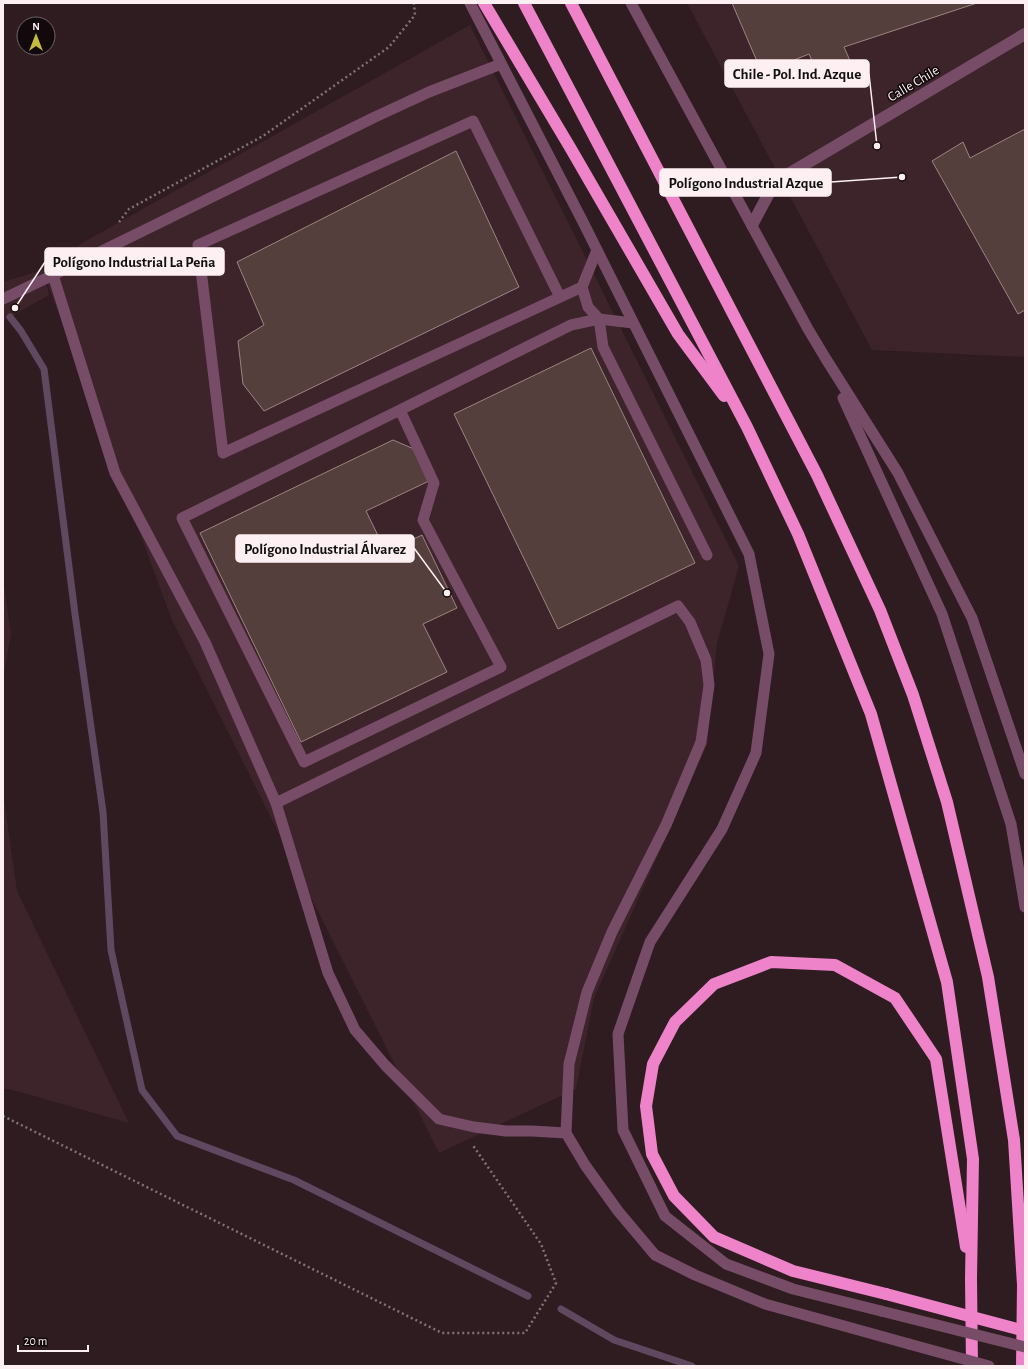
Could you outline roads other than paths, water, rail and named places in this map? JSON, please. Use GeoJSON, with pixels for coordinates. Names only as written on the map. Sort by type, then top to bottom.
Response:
{"type":"FeatureCollection","features":[{"type":"Feature","properties":{"kind":"highway"},"geometry":{"type":"LineString","coordinates":[[484,3],[571,149],[678,334],[747,427]]}},
{"type":"Feature","properties":{"kind":"highway"},"geometry":{"type":"LineString","coordinates":[[524,3],[747,427],[798,534],[871,714],[947,982],[974,1159],[971,1278],[972,1366]]}},
{"type":"Feature","properties":{"kind":"highway"},"geometry":{"type":"LineString","coordinates":[[571,3],[817,475],[880,610],[913,695],[947,802],[988,977],[1014,1140],[1023,1285],[1022,1366]]}},
{"type":"Feature","properties":{"kind":"highway"},"geometry":{"type":"LineString","coordinates":[[971,1278],[936,1059],[895,998],[835,965],[771,962],[714,984],[675,1022],[653,1064],[646,1106],[652,1154],[674,1196],[714,1237],[792,1271],[1025,1331]]}},
{"type":"Feature","properties":{"kind":"street","name":"Calle Chile"},"geometry":{"type":"LineString","coordinates":[[752,225],[775,182],[1025,34]]}},
{"type":"Feature","properties":{"kind":"lane"},"geometry":{"type":"LineString","coordinates":[[470,3],[597,250],[749,554],[769,654],[756,753],[722,829],[650,942],[618,1034],[623,1130],[666,1216],[726,1264],[793,1289],[1025,1347]]}},
{"type":"Feature","properties":{"kind":"lane"},"geometry":{"type":"LineString","coordinates":[[631,3],[826,359],[898,473],[972,618],[1025,774]]}},
{"type":"Feature","properties":{"kind":"lane"},"geometry":{"type":"LineString","coordinates":[[3,299],[375,117],[429,92],[501,64]]}},
{"type":"Feature","properties":{"kind":"lane"},"geometry":{"type":"LineString","coordinates":[[560,297],[473,121],[198,245],[223,453],[582,287]]}},
{"type":"Feature","properties":{"kind":"lane"},"geometry":{"type":"LineString","coordinates":[[597,250],[582,287],[588,307],[599,319],[603,347],[707,555]]}},
{"type":"Feature","properties":{"kind":"lane"},"geometry":{"type":"LineString","coordinates":[[53,275],[115,473],[205,642],[276,803],[328,973],[355,1030],[385,1065],[439,1119],[506,1132],[532,1131],[566,1133]]}},
{"type":"Feature","properties":{"kind":"lane"},"geometry":{"type":"LineString","coordinates":[[400,410],[434,483],[423,520],[501,668],[304,762],[182,518],[571,325],[599,319],[633,323]]}},
{"type":"Feature","properties":{"kind":"lane"},"geometry":{"type":"LineString","coordinates":[[826,359],[942,614],[1011,824],[1025,907]]}},
{"type":"Feature","properties":{"kind":"lane"},"geometry":{"type":"LineString","coordinates":[[276,803],[678,606],[690,622],[706,660],[709,685],[701,742],[666,825],[612,932],[587,992],[569,1064],[566,1133],[585,1165],[614,1205],[655,1255],[695,1275],[765,1304],[989,1366]]}},
{"type":"Feature","properties":{"kind":"waterway"},"geometry":{"type":"LineString","coordinates":[[10,317],[21,331],[44,369],[75,614],[103,812],[111,950],[142,1090],[177,1136],[294,1180],[528,1296]]}},
{"type":"Feature","properties":{"kind":"waterway"},"geometry":{"type":"LineString","coordinates":[[561,1309],[614,1340],[692,1366]]}},
{"type":"Feature","properties":{"kind":"place","name":"Chile - Pol. Ind. Azque"},"geometry":{"type":"Point","coordinates":[877,146]}},
{"type":"Feature","properties":{"kind":"place","name":"Polígono Industrial Azque"},"geometry":{"type":"Point","coordinates":[902,177]}},
{"type":"Feature","properties":{"kind":"place","name":"Polígono Industrial La Peña"},"geometry":{"type":"Point","coordinates":[15,308]}},
{"type":"Feature","properties":{"kind":"place","name":"Polígono Industrial Álvarez"},"geometry":{"type":"Point","coordinates":[447,593]}}]}
